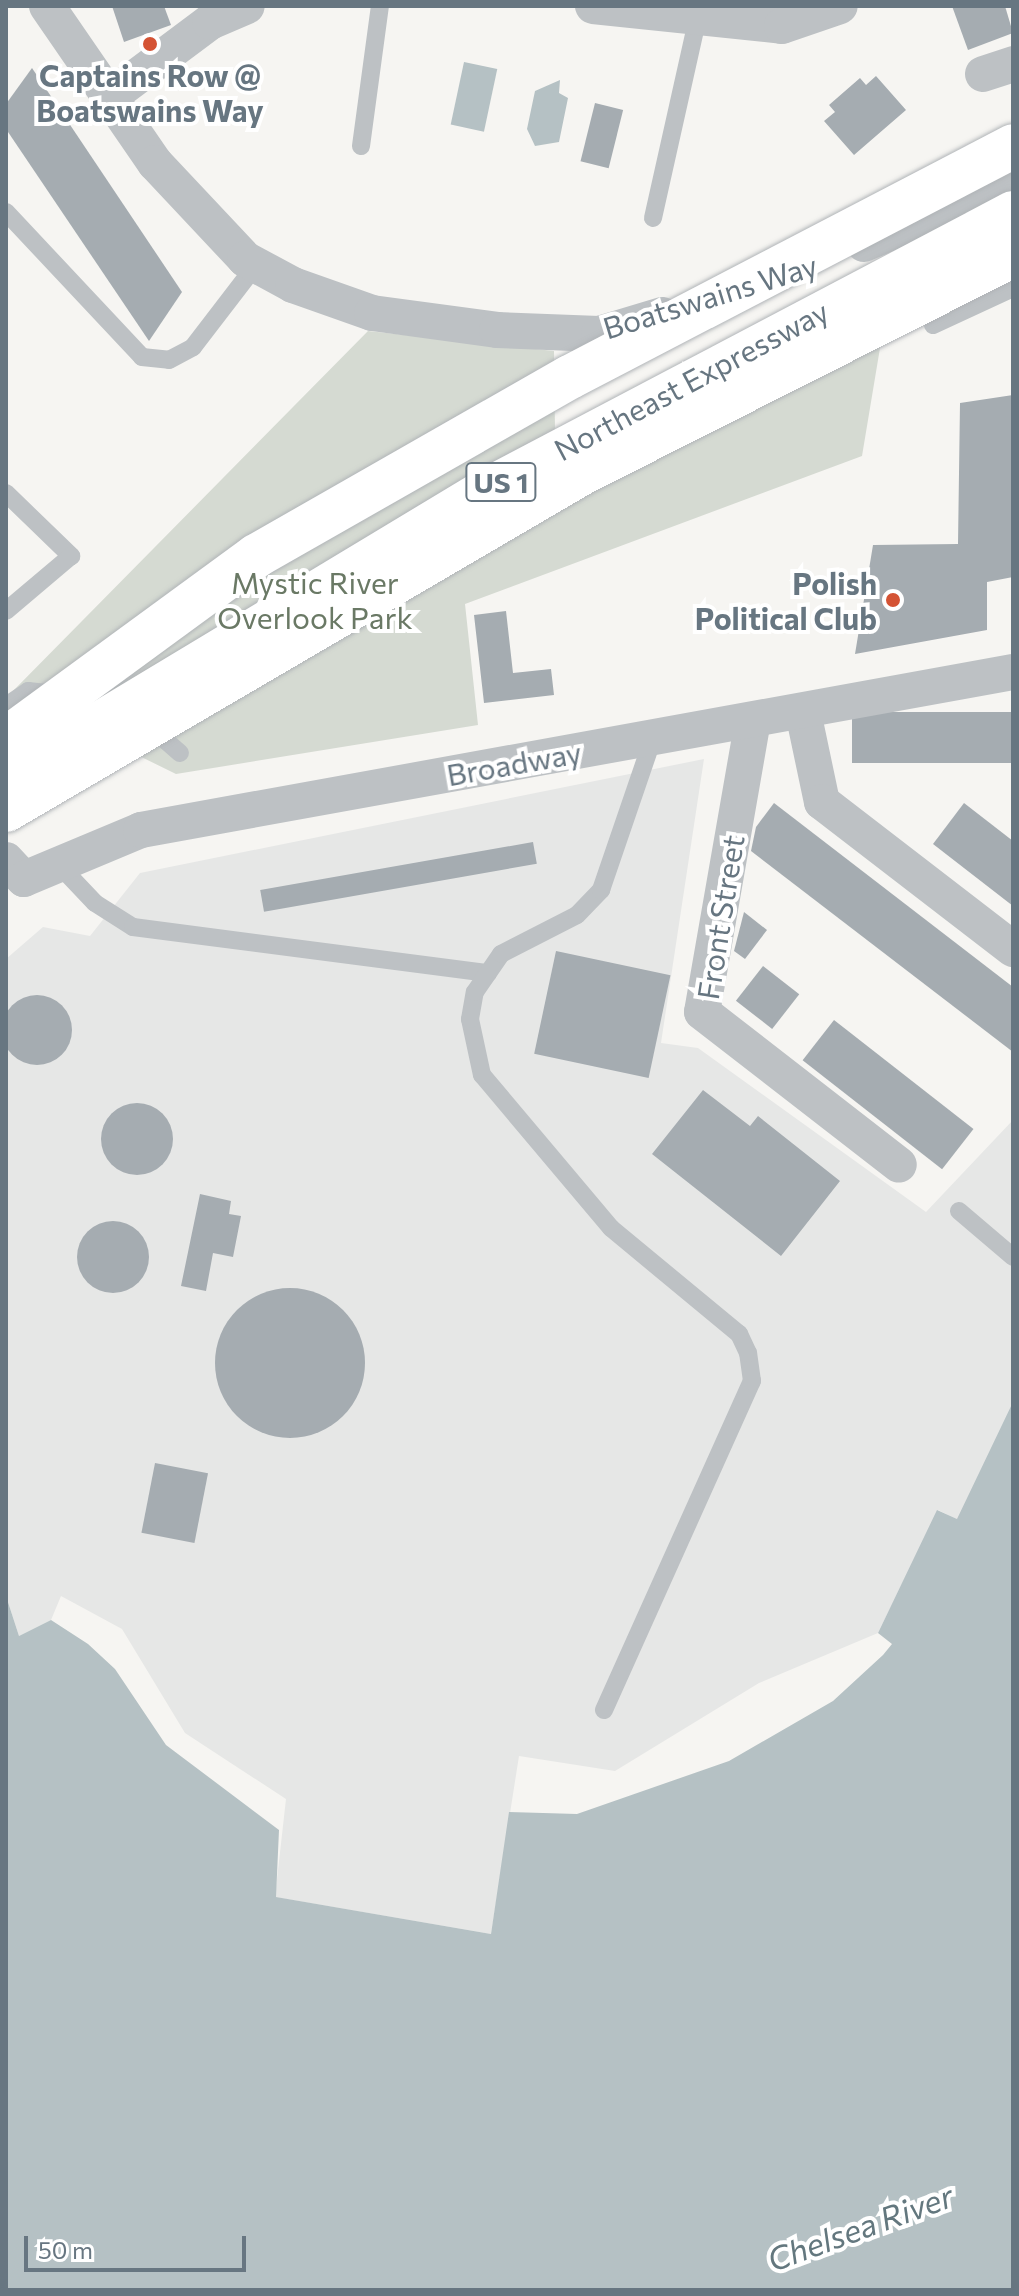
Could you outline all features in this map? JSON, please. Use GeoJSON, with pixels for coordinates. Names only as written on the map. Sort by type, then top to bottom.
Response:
{"type":"FeatureCollection","features":[{"type":"Feature","properties":{"kind":"highway"},"geometry":{"type":"LineString","coordinates":[[6,739],[256,556],[716,299],[1013,146]]}},
{"type":"Feature","properties":{"kind":"highway","name":"Northeast Expressway"},"geometry":{"type":"LineString","coordinates":[[6,779],[515,473],[1013,213]]}},
{"type":"Feature","properties":{"kind":"highway"},"geometry":{"type":"LineString","coordinates":[[6,810],[582,473],[1012,282]]}},
{"type":"Feature","properties":{"kind":"street","name":"Boatswains Way"},"geometry":{"type":"LineString","coordinates":[[47,6],[155,163],[256,265],[372,313],[497,330],[599,334],[716,299],[1013,180]]}},
{"type":"Feature","properties":{"kind":"street"},"geometry":{"type":"LineString","coordinates":[[593,6],[782,26],[840,6]]}},
{"type":"Feature","properties":{"kind":"street"},"geometry":{"type":"LineString","coordinates":[[111,96],[233,9]]}},
{"type":"Feature","properties":{"kind":"street","name":"Broadway"},"geometry":{"type":"LineString","coordinates":[[12,876],[59,865],[141,830],[1013,672]]}},
{"type":"Feature","properties":{"kind":"street"},"geometry":{"type":"LineString","coordinates":[[803,712],[822,802],[1013,949]]}},
{"type":"Feature","properties":{"kind":"street","name":"Front Street"},"geometry":{"type":"LineString","coordinates":[[753,720],[702,1012],[899,1165]]}},
{"type":"Feature","properties":{"kind":"lane"},"geometry":{"type":"LineString","coordinates":[[361,146],[380,6]]}},
{"type":"Feature","properties":{"kind":"lane"},"geometry":{"type":"LineString","coordinates":[[653,218],[688,15]]}},
{"type":"Feature","properties":{"kind":"lane"},"geometry":{"type":"LineString","coordinates":[[6,212],[142,357],[169,360],[193,347],[256,265]]}},
{"type":"Feature","properties":{"kind":"lane"},"geometry":{"type":"LineString","coordinates":[[933,325],[1012,282]]}},
{"type":"Feature","properties":{"kind":"lane"},"geometry":{"type":"LineString","coordinates":[[6,493],[71,556],[6,611]]}},
{"type":"Feature","properties":{"kind":"lane"},"geometry":{"type":"LineString","coordinates":[[6,706],[28,691],[120,699],[180,753]]}},
{"type":"Feature","properties":{"kind":"lane"},"geometry":{"type":"LineString","coordinates":[[604,1710],[752,1381],[748,1353],[739,1334],[611,1228],[482,1075],[470,1019],[488,973],[501,954],[577,915],[601,890],[653,738]]}},
{"type":"Feature","properties":{"kind":"lane"},"geometry":{"type":"LineString","coordinates":[[59,865],[95,903],[133,927],[488,973]]}},
{"type":"Feature","properties":{"kind":"lane"},"geometry":{"type":"LineString","coordinates":[[959,1211],[1013,1257]]}},
{"type":"Feature","properties":{"kind":"shaded area"},"geometry":{"type":"Polygon","coordinates":[[[704,759],[661,1043],[698,1048],[926,1212],[1013,1120],[1013,1587],[973,1527],[938,1510],[878,1633],[759,1683],[615,1771],[519,1756],[491,1934],[275,1897],[286,1799],[185,1733],[122,1629],[61,1596],[51,1620],[19,1636],[6,1596],[6,959],[43,927],[90,936],[140,873],[704,759]]]}},
{"type":"Feature","properties":{"kind":"green space","name":"Mystic River Overlook Park"},"geometry":{"type":"Polygon","coordinates":[[[368,331],[554,351],[556,510],[882,336],[862,456],[465,604],[478,725],[176,774],[11,693],[368,331]]]}},
{"type":"Feature","properties":{"kind":"water"},"geometry":{"type":"Polygon","coordinates":[[[464,62],[497,69],[484,132],[451,125],[464,62]]]}},
{"type":"Feature","properties":{"kind":"water"},"geometry":{"type":"Polygon","coordinates":[[[560,80],[559,93],[568,98],[559,142],[535,146],[527,129],[535,91],[560,80]]]}},
{"type":"Feature","properties":{"kind":"water","name":"Chelsea River"},"geometry":{"type":"Polygon","coordinates":[[[1013,1402],[1013,2290],[6,2290],[6,1596],[19,1636],[51,1620],[88,1644],[115,1669],[166,1745],[279,1830],[276,1897],[491,1934],[509,1812],[577,1814],[729,1761],[833,1701],[883,1655],[892,1644],[878,1633],[937,1510],[957,1519],[1013,1402]]]}},
{"type":"Feature","properties":{"kind":"building"},"geometry":{"type":"Polygon","coordinates":[[[112,6],[164,6],[171,25],[124,42],[112,6]]]}},
{"type":"Feature","properties":{"kind":"building"},"geometry":{"type":"Polygon","coordinates":[[[952,6],[1005,6],[1013,33],[968,50],[952,6]]]}},
{"type":"Feature","properties":{"kind":"building"},"geometry":{"type":"Polygon","coordinates":[[[32,68],[182,292],[149,341],[6,129],[6,104],[32,68]]]}},
{"type":"Feature","properties":{"kind":"building"},"geometry":{"type":"Polygon","coordinates":[[[876,76],[906,110],[854,155],[824,121],[835,112],[829,105],[860,78],[866,85],[876,76]]]}},
{"type":"Feature","properties":{"kind":"building"},"geometry":{"type":"Polygon","coordinates":[[[595,103],[623,110],[609,168],[580,161],[595,103]]]}},
{"type":"Feature","properties":{"kind":"building"},"geometry":{"type":"Polygon","coordinates":[[[1013,395],[1013,577],[987,582],[987,630],[855,654],[873,545],[958,544],[960,403],[1013,395]]]}},
{"type":"Feature","properties":{"kind":"building"},"geometry":{"type":"Polygon","coordinates":[[[506,611],[513,673],[551,669],[554,695],[484,703],[474,615],[506,611]]]}},
{"type":"Feature","properties":{"kind":"building"},"geometry":{"type":"Polygon","coordinates":[[[852,712],[1013,712],[1013,763],[852,763],[852,712]]]}},
{"type":"Feature","properties":{"kind":"building"},"geometry":{"type":"Polygon","coordinates":[[[774,803],[1013,987],[1013,1052],[751,851],[756,827],[774,803]]]}},
{"type":"Feature","properties":{"kind":"building"},"geometry":{"type":"Polygon","coordinates":[[[964,803],[1013,841],[1013,906],[933,844],[964,803]]]}},
{"type":"Feature","properties":{"kind":"building"},"geometry":{"type":"Polygon","coordinates":[[[533,842],[537,864],[264,912],[260,890],[533,842]]]}},
{"type":"Feature","properties":{"kind":"building"},"geometry":{"type":"Polygon","coordinates":[[[744,912],[767,930],[745,959],[734,951],[744,912]]]}},
{"type":"Feature","properties":{"kind":"building"},"geometry":{"type":"Polygon","coordinates":[[[556,951],[670,975],[649,1078],[534,1054],[556,951]]]}},
{"type":"Feature","properties":{"kind":"building"},"geometry":{"type":"Polygon","coordinates":[[[763,966],[799,994],[772,1029],[736,1001],[763,966]]]}},
{"type":"Feature","properties":{"kind":"building"},"geometry":{"type":"Polygon","coordinates":[[[37,995],[62,1005],[72,1030],[62,1055],[37,1065],[12,1055],[2,1030],[12,1005],[37,995]]]}},
{"type":"Feature","properties":{"kind":"building"},"geometry":{"type":"Polygon","coordinates":[[[834,1020],[973,1129],[942,1169],[803,1060],[834,1020]]]}},
{"type":"Feature","properties":{"kind":"building"},"geometry":{"type":"Polygon","coordinates":[[[703,1090],[750,1126],[758,1116],[840,1181],[781,1256],[652,1154],[703,1090]]]}},
{"type":"Feature","properties":{"kind":"building"},"geometry":{"type":"Polygon","coordinates":[[[137,1103],[157,1109],[167,1119],[173,1139],[167,1159],[157,1169],[137,1175],[117,1169],[107,1159],[101,1139],[107,1119],[117,1109],[137,1103]]]}},
{"type":"Feature","properties":{"kind":"building"},"geometry":{"type":"Polygon","coordinates":[[[200,1194],[231,1201],[229,1214],[241,1216],[233,1257],[213,1253],[206,1291],[181,1286],[200,1194]]]}},
{"type":"Feature","properties":{"kind":"building"},"geometry":{"type":"Polygon","coordinates":[[[113,1221],[139,1231],[149,1257],[139,1283],[113,1293],[87,1283],[77,1257],[87,1231],[113,1221]]]}},
{"type":"Feature","properties":{"kind":"building"},"geometry":{"type":"Polygon","coordinates":[[[290,1288],[319,1294],[343,1310],[359,1334],[365,1363],[359,1392],[343,1416],[319,1432],[290,1438],[261,1432],[237,1416],[221,1392],[215,1363],[221,1334],[237,1310],[261,1294],[290,1288]]]}},
{"type":"Feature","properties":{"kind":"building"},"geometry":{"type":"Polygon","coordinates":[[[155,1463],[208,1473],[194,1543],[141,1533],[155,1463]]]}},
{"type":"Feature","properties":{"kind":"place","name":"Captains Row @ Boatswains Way"},"geometry":{"type":"Point","coordinates":[150,44]}},
{"type":"Feature","properties":{"kind":"place","name":"Polish Political Club"},"geometry":{"type":"Point","coordinates":[893,600]}}]}
